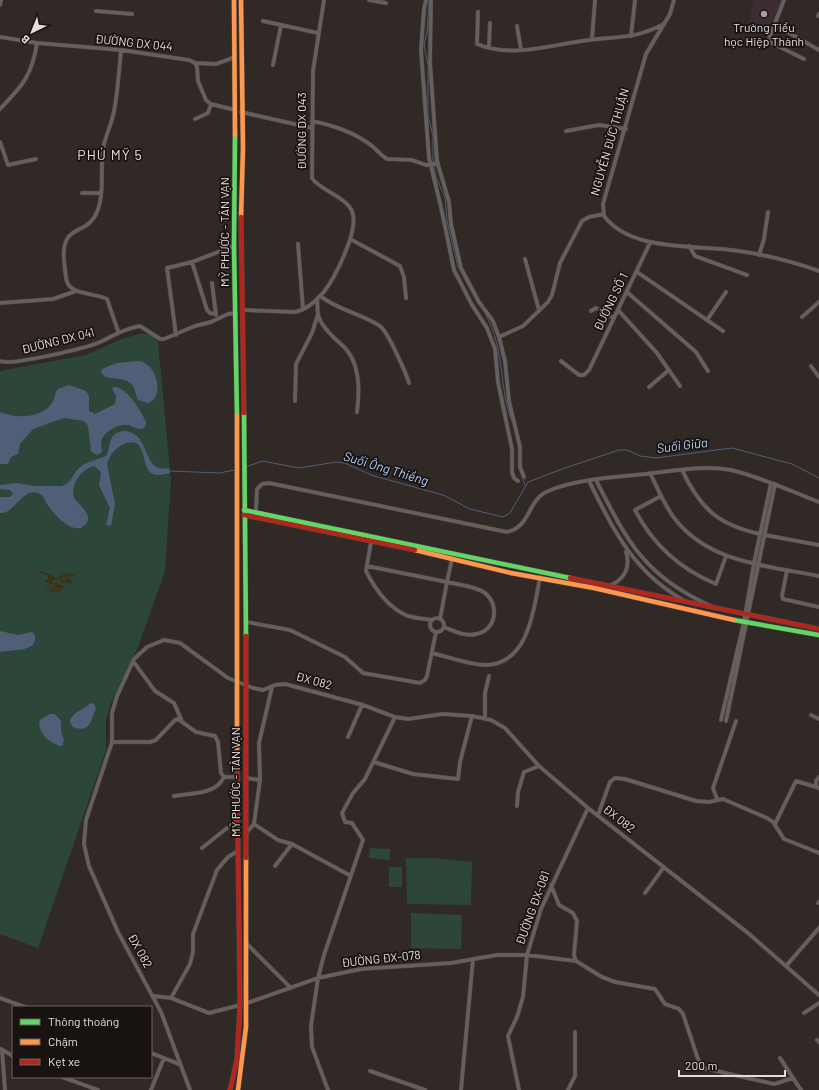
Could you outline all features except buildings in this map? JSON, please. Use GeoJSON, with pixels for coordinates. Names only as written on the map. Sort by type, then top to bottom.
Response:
{"type":"FeatureCollection","features":[{"type":"Feature","properties":{"kind":"main road","name":"MỸ PHƯỚC - TÂN VẠN"},"geometry":{"type":"LineString","coordinates":[[230,1090],[236,1065],[240,1005],[237,820],[239,683],[238,465],[234,246],[236,56],[234,0]]}},
{"type":"Feature","properties":{"kind":"main road","name":"MỸ PHƯỚC - TÂN VẠN"},"geometry":{"type":"LineString","coordinates":[[238,1090],[244,1059],[247,1003],[245,462],[243,310],[240,243],[243,148],[241,112],[241,0]]}},
{"type":"Feature","properties":{"kind":"main road"},"geometry":{"type":"LineString","coordinates":[[244,512],[256,512],[371,542],[819,629]]}},
{"type":"Feature","properties":{"kind":"main road"},"geometry":{"type":"LineString","coordinates":[[244,512],[746,622],[819,635]]}},
{"type":"Feature","properties":{"kind":"street"},"geometry":{"type":"LineString","coordinates":[[0,4],[1,0]]}},
{"type":"Feature","properties":{"kind":"street","name":"ĐƯỜNG DX 043"},"geometry":{"type":"LineString","coordinates":[[243,310],[295,312],[303,309],[318,298],[329,284],[352,240],[354,221],[352,210],[326,188],[315,182],[312,178],[313,71],[324,0]]}},
{"type":"Feature","properties":{"kind":"street"},"geometry":{"type":"LineString","coordinates":[[369,0],[386,3]]}},
{"type":"Feature","properties":{"kind":"street"},"geometry":{"type":"LineString","coordinates":[[426,0],[424,9],[422,50],[430,164],[441,207],[454,270],[487,328],[495,349],[498,382],[512,449],[512,472],[514,478],[518,481]]}},
{"type":"Feature","properties":{"kind":"street"},"geometry":{"type":"LineString","coordinates":[[431,0],[430,62],[435,152],[449,202],[451,224],[461,268],[479,302],[493,321],[500,337],[509,401],[520,447],[520,467],[524,477]]}},
{"type":"Feature","properties":{"kind":"street"},"geometry":{"type":"LineString","coordinates":[[592,39],[595,0]]}},
{"type":"Feature","properties":{"kind":"street"},"geometry":{"type":"LineString","coordinates":[[631,36],[635,0]]}},
{"type":"Feature","properties":{"kind":"street","name":"NGUYỄN ĐỨC THUẬN"},"geometry":{"type":"LineString","coordinates":[[674,0],[664,24],[646,54],[626,129],[603,204],[604,214],[608,221],[619,229],[650,243],[739,250],[818,270]]}},
{"type":"Feature","properties":{"kind":"street"},"geometry":{"type":"LineString","coordinates":[[784,0],[768,41],[804,59]]}},
{"type":"Feature","properties":{"kind":"street"},"geometry":{"type":"LineString","coordinates":[[96,11],[132,14]]}},
{"type":"Feature","properties":{"kind":"street"},"geometry":{"type":"LineString","coordinates":[[478,12],[476,44],[502,50],[521,50],[592,39],[631,36],[647,33],[664,24]]}},
{"type":"Feature","properties":{"kind":"street"},"geometry":{"type":"LineString","coordinates":[[263,21],[318,33]]}},
{"type":"Feature","properties":{"kind":"street"},"geometry":{"type":"LineString","coordinates":[[489,47],[490,23]]}},
{"type":"Feature","properties":{"kind":"street"},"geometry":{"type":"LineString","coordinates":[[775,25],[819,50]]}},
{"type":"Feature","properties":{"kind":"street"},"geometry":{"type":"LineString","coordinates":[[273,65],[282,26]]}},
{"type":"Feature","properties":{"kind":"street"},"geometry":{"type":"LineString","coordinates":[[517,26],[521,50]]}},
{"type":"Feature","properties":{"kind":"street","name":"ĐƯỜNG DX 044"},"geometry":{"type":"LineString","coordinates":[[0,37],[37,43],[121,50],[188,60],[195,63],[216,64],[236,56]]}},
{"type":"Feature","properties":{"kind":"street"},"geometry":{"type":"LineString","coordinates":[[0,109],[20,88],[30,74],[35,59],[37,43]]}},
{"type":"Feature","properties":{"kind":"street"},"geometry":{"type":"LineString","coordinates":[[121,50],[114,110],[104,148],[101,193],[98,211],[94,218],[64,241],[63,251],[67,282],[71,288],[76,291],[98,295],[107,299],[118,331],[140,326],[160,339],[176,335],[195,326],[217,320],[228,314],[236,313]]}},
{"type":"Feature","properties":{"kind":"street"},"geometry":{"type":"LineString","coordinates":[[195,63],[199,85],[206,100],[211,104],[235,110]]}},
{"type":"Feature","properties":{"kind":"street"},"geometry":{"type":"LineString","coordinates":[[195,119],[208,113],[211,104]]}},
{"type":"Feature","properties":{"kind":"street"},"geometry":{"type":"LineString","coordinates":[[241,112],[312,128]]}},
{"type":"Feature","properties":{"kind":"street"},"geometry":{"type":"LineString","coordinates":[[312,121],[330,124],[352,133],[370,144],[387,159],[412,160],[423,164],[438,163]]}},
{"type":"Feature","properties":{"kind":"street"},"geometry":{"type":"LineString","coordinates":[[566,130],[599,125],[626,129]]}},
{"type":"Feature","properties":{"kind":"street"},"geometry":{"type":"LineString","coordinates":[[0,142],[8,165],[36,159]]}},
{"type":"Feature","properties":{"kind":"street"},"geometry":{"type":"LineString","coordinates":[[82,193],[101,193]]}},
{"type":"Feature","properties":{"kind":"street"},"geometry":{"type":"LineString","coordinates":[[759,255],[764,239],[768,212]]}},
{"type":"Feature","properties":{"kind":"street"},"geometry":{"type":"LineString","coordinates":[[500,337],[523,326],[550,298],[560,263],[582,221],[588,217],[604,214]]}},
{"type":"Feature","properties":{"kind":"street"},"geometry":{"type":"LineString","coordinates":[[352,240],[400,266],[404,277],[406,298]]}},
{"type":"Feature","properties":{"kind":"street","name":"ĐƯỜNG SỐ 1"},"geometry":{"type":"LineString","coordinates":[[561,361],[579,375],[584,375],[589,370],[618,310],[628,293],[650,243]]}},
{"type":"Feature","properties":{"kind":"street"},"geometry":{"type":"LineString","coordinates":[[298,244],[303,309]]}},
{"type":"Feature","properties":{"kind":"street"},"geometry":{"type":"LineString","coordinates":[[176,335],[166,270],[168,268],[192,262],[234,246]]}},
{"type":"Feature","properties":{"kind":"street"},"geometry":{"type":"LineString","coordinates":[[689,246],[695,256],[748,275]]}},
{"type":"Feature","properties":{"kind":"street"},"geometry":{"type":"LineString","coordinates":[[525,259],[539,310]]}},
{"type":"Feature","properties":{"kind":"street"},"geometry":{"type":"LineString","coordinates":[[192,262],[207,310],[210,313],[216,314]]}},
{"type":"Feature","properties":{"kind":"street"},"geometry":{"type":"LineString","coordinates":[[818,270],[819,264]]}},
{"type":"Feature","properties":{"kind":"street"},"geometry":{"type":"LineString","coordinates":[[637,272],[723,331]]}},
{"type":"Feature","properties":{"kind":"street"},"geometry":{"type":"LineString","coordinates":[[212,283],[217,320]]}},
{"type":"Feature","properties":{"kind":"street"},"geometry":{"type":"LineString","coordinates":[[0,303],[53,299],[76,291]]}},
{"type":"Feature","properties":{"kind":"street"},"geometry":{"type":"LineString","coordinates":[[707,320],[726,292]]}},
{"type":"Feature","properties":{"kind":"street"},"geometry":{"type":"LineString","coordinates":[[628,293],[696,352],[708,372]]}},
{"type":"Feature","properties":{"kind":"street"},"geometry":{"type":"LineString","coordinates":[[295,401],[296,364],[312,333],[318,314],[318,298],[377,324],[383,329],[404,369],[409,384]]}},
{"type":"Feature","properties":{"kind":"street"},"geometry":{"type":"LineString","coordinates":[[802,317],[819,302]]}},
{"type":"Feature","properties":{"kind":"street"},"geometry":{"type":"LineString","coordinates":[[591,311],[596,308],[614,318]]}},
{"type":"Feature","properties":{"kind":"street"},"geometry":{"type":"LineString","coordinates":[[618,310],[657,353],[680,386]]}},
{"type":"Feature","properties":{"kind":"street"},"geometry":{"type":"LineString","coordinates":[[318,314],[331,335],[347,350],[356,366],[358,392],[357,412]]}},
{"type":"Feature","properties":{"kind":"street","name":"ĐƯỜNG DX 041"},"geometry":{"type":"LineString","coordinates":[[0,361],[15,362],[81,348],[100,342],[118,331]]}},
{"type":"Feature","properties":{"kind":"street"},"geometry":{"type":"LineString","coordinates":[[811,366],[819,377]]}},
{"type":"Feature","properties":{"kind":"street"},"geometry":{"type":"LineString","coordinates":[[649,387],[669,370]]}},
{"type":"Feature","properties":{"kind":"street"},"geometry":{"type":"LineString","coordinates":[[256,512],[257,489],[262,484],[269,482],[507,532],[518,528],[524,523],[533,503],[541,494],[558,488],[596,480],[707,468],[730,470],[773,484],[819,502]]}},
{"type":"Feature","properties":{"kind":"street"},"geometry":{"type":"LineString","coordinates":[[682,470],[694,495],[713,515],[734,527],[760,534]]}},
{"type":"Feature","properties":{"kind":"street"},"geometry":{"type":"LineString","coordinates":[[650,473],[672,514],[686,530],[702,544],[726,556],[819,576]]}},
{"type":"Feature","properties":{"kind":"street"},"geometry":{"type":"LineString","coordinates":[[596,480],[624,535],[648,566],[678,590],[720,610]]}},
{"type":"Feature","properties":{"kind":"street"},"geometry":{"type":"LineString","coordinates":[[589,481],[624,547],[628,558],[627,571],[620,580],[608,587]]}},
{"type":"Feature","properties":{"kind":"street"},"geometry":{"type":"LineString","coordinates":[[726,721],[746,622],[754,563],[773,484]]}},
{"type":"Feature","properties":{"kind":"street"},"geometry":{"type":"LineString","coordinates":[[747,615],[760,564],[773,484]]}},
{"type":"Feature","properties":{"kind":"street"},"geometry":{"type":"LineString","coordinates":[[661,496],[635,510],[649,534],[668,555],[691,572],[716,584],[726,556]]}},
{"type":"Feature","properties":{"kind":"street"},"geometry":{"type":"LineString","coordinates":[[765,535],[819,545]]}},
{"type":"Feature","properties":{"kind":"street"},"geometry":{"type":"LineString","coordinates":[[371,542],[366,571],[371,582],[395,608],[408,616],[432,620],[440,619]]}},
{"type":"Feature","properties":{"kind":"street"},"geometry":{"type":"LineString","coordinates":[[624,547],[636,563],[658,584],[689,603]]}},
{"type":"Feature","properties":{"kind":"street"},"geometry":{"type":"LineString","coordinates":[[444,627],[443,622],[440,619],[452,557]]}},
{"type":"Feature","properties":{"kind":"street"},"geometry":{"type":"LineString","coordinates":[[367,566],[480,590],[491,600],[494,611],[489,627],[479,634],[461,633],[444,627]]}},
{"type":"Feature","properties":{"kind":"street"},"geometry":{"type":"LineString","coordinates":[[787,570],[782,596],[783,599],[819,607]]}},
{"type":"Feature","properties":{"kind":"street"},"geometry":{"type":"LineString","coordinates":[[432,653],[484,664],[493,664],[506,658],[517,648],[527,633],[540,577]]}},
{"type":"Feature","properties":{"kind":"street"},"geometry":{"type":"LineString","coordinates":[[432,620],[431,628],[436,632]]}},
{"type":"Feature","properties":{"kind":"street"},"geometry":{"type":"LineString","coordinates":[[246,622],[290,630],[345,657],[364,673],[416,683],[426,680],[436,632]]}},
{"type":"Feature","properties":{"kind":"street"},"geometry":{"type":"LineString","coordinates":[[721,720],[746,622]]}},
{"type":"Feature","properties":{"kind":"street"},"geometry":{"type":"LineString","coordinates":[[436,632],[440,632],[444,627]]}},
{"type":"Feature","properties":{"kind":"street","name":"ĐX 082"},"geometry":{"type":"LineString","coordinates":[[190,1090],[154,996],[118,932],[88,866],[85,850],[86,820],[112,742],[112,713],[114,704],[134,661],[147,646],[164,640],[180,643],[228,678],[246,686],[263,690],[285,684],[362,705],[395,717],[408,719],[443,714],[472,716],[485,718],[505,728],[539,766],[588,808],[748,933],[819,996]]}},
{"type":"Feature","properties":{"kind":"street"},"geometry":{"type":"LineString","coordinates":[[134,661],[155,692],[174,703],[181,719],[194,731],[212,735],[217,738],[220,771],[224,777]]}},
{"type":"Feature","properties":{"kind":"street"},"geometry":{"type":"LineString","coordinates":[[485,718],[486,693],[489,676]]}},
{"type":"Feature","properties":{"kind":"street"},"geometry":{"type":"LineString","coordinates":[[246,833],[254,824],[260,780],[259,743],[272,687]]}},
{"type":"Feature","properties":{"kind":"street"},"geometry":{"type":"LineString","coordinates":[[348,737],[362,705]]}},
{"type":"Feature","properties":{"kind":"street"},"geometry":{"type":"LineString","coordinates":[[811,715],[819,718]]}},
{"type":"Feature","properties":{"kind":"street"},"geometry":{"type":"LineString","coordinates":[[374,762],[413,774],[458,779],[460,762],[472,716]]}},
{"type":"Feature","properties":{"kind":"street"},"geometry":{"type":"LineString","coordinates":[[328,1090],[316,1060],[310,1038],[318,978],[324,955],[363,840],[352,823],[345,822],[342,813],[353,793],[365,779],[395,717]]}},
{"type":"Feature","properties":{"kind":"street"},"geometry":{"type":"LineString","coordinates":[[112,742],[150,742],[156,740],[175,720],[181,719]]}},
{"type":"Feature","properties":{"kind":"street"},"geometry":{"type":"LineString","coordinates":[[717,799],[713,788],[736,721]]}},
{"type":"Feature","properties":{"kind":"street"},"geometry":{"type":"LineString","coordinates":[[517,806],[518,792],[524,772],[539,766]]}},
{"type":"Feature","properties":{"kind":"street"},"geometry":{"type":"LineString","coordinates":[[224,777],[237,777]]}},
{"type":"Feature","properties":{"kind":"street"},"geometry":{"type":"LineString","coordinates":[[174,796],[207,791],[218,786],[224,777]]}},
{"type":"Feature","properties":{"kind":"street"},"geometry":{"type":"LineString","coordinates":[[818,788],[816,781],[819,777]]}},
{"type":"Feature","properties":{"kind":"street"},"geometry":{"type":"LineString","coordinates":[[246,778],[260,780]]}},
{"type":"Feature","properties":{"kind":"street"},"geometry":{"type":"LineString","coordinates":[[598,815],[610,782],[615,778],[696,801],[709,802],[717,799],[723,799],[738,804],[767,818],[775,824],[784,839],[819,853]]}},
{"type":"Feature","properties":{"kind":"street"},"geometry":{"type":"LineString","coordinates":[[775,824],[796,781],[818,788]]}},
{"type":"Feature","properties":{"kind":"street","name":"ĐƯỜNG ĐX-081"},"geometry":{"type":"LineString","coordinates":[[519,1090],[508,1036],[517,1017],[523,996],[526,955],[541,909],[588,808]]}},
{"type":"Feature","properties":{"kind":"street"},"geometry":{"type":"LineString","coordinates":[[202,848],[237,820]]}},
{"type":"Feature","properties":{"kind":"street"},"geometry":{"type":"LineString","coordinates":[[254,824],[278,840],[292,844],[351,876]]}},
{"type":"Feature","properties":{"kind":"street"},"geometry":{"type":"LineString","coordinates":[[275,866],[292,844]]}},
{"type":"Feature","properties":{"kind":"street"},"geometry":{"type":"LineString","coordinates":[[171,998],[190,964],[193,952],[193,934],[216,870],[228,857],[238,851]]}},
{"type":"Feature","properties":{"kind":"street"},"geometry":{"type":"LineString","coordinates":[[645,893],[664,867]]}},
{"type":"Feature","properties":{"kind":"street"},"geometry":{"type":"LineString","coordinates":[[552,885],[559,905],[573,913],[576,921],[574,954],[576,961]]}},
{"type":"Feature","properties":{"kind":"street"},"geometry":{"type":"LineString","coordinates":[[786,966],[819,928]]}},
{"type":"Feature","properties":{"kind":"street"},"geometry":{"type":"LineString","coordinates":[[246,943],[291,988]]}},
{"type":"Feature","properties":{"kind":"street","name":"ĐƯỜNG ĐX-078"},"geometry":{"type":"LineString","coordinates":[[247,1003],[318,978],[361,969],[451,963],[497,955],[526,955],[576,961],[602,978],[615,982],[655,989],[664,1004],[679,1009],[683,1014],[700,1065],[703,1068],[774,1084],[793,1078]]}},
{"type":"Feature","properties":{"kind":"street"},"geometry":{"type":"LineString","coordinates":[[461,1090],[473,959]]}},
{"type":"Feature","properties":{"kind":"street"},"geometry":{"type":"LineString","coordinates":[[154,996],[171,998],[208,1013],[240,1005]]}},
{"type":"Feature","properties":{"kind":"street"},"geometry":{"type":"LineString","coordinates":[[0,998],[22,1006]]}},
{"type":"Feature","properties":{"kind":"street"},"geometry":{"type":"LineString","coordinates":[[804,1013],[819,1003]]}},
{"type":"Feature","properties":{"kind":"street"},"geometry":{"type":"LineString","coordinates":[[568,1090],[575,1076],[575,1032]]}},
{"type":"Feature","properties":{"kind":"street"},"geometry":{"type":"LineString","coordinates":[[1,1049],[12,1055]]}},
{"type":"Feature","properties":{"kind":"street"},"geometry":{"type":"LineString","coordinates":[[1,1049],[5,1090]]}},
{"type":"Feature","properties":{"kind":"street"},"geometry":{"type":"LineString","coordinates":[[152,1053],[179,1064]]}},
{"type":"Feature","properties":{"kind":"street"},"geometry":{"type":"LineString","coordinates":[[151,1090],[164,1058]]}},
{"type":"Feature","properties":{"kind":"street"},"geometry":{"type":"LineString","coordinates":[[780,1058],[801,1090]]}},
{"type":"Feature","properties":{"kind":"street"},"geometry":{"type":"LineString","coordinates":[[370,1071],[425,1090]]}},
{"type":"Feature","properties":{"kind":"street"},"geometry":{"type":"LineString","coordinates":[[65,1078],[98,1090]]}},
{"type":"Feature","properties":{"kind":"shaded area","name":"Trường Tiểu học Hiệp Thành"},"geometry":{"type":"Polygon","coordinates":[[[750,0],[783,0],[771,31],[748,24],[754,2],[750,0]]]}},
{"type":"Feature","properties":{"kind":"green space"},"geometry":{"type":"Polygon","coordinates":[[[139,334],[150,334],[158,342],[171,480],[165,571],[138,647],[110,705],[106,720],[106,750],[38,948],[0,934],[0,371],[86,355],[122,339],[139,334]]]}},
{"type":"Feature","properties":{"kind":"green space"},"geometry":{"type":"Polygon","coordinates":[[[370,848],[390,849],[390,860],[369,858],[370,848]]]}},
{"type":"Feature","properties":{"kind":"green space"},"geometry":{"type":"Polygon","coordinates":[[[406,858],[435,858],[472,862],[471,905],[407,904],[406,858]]]}},
{"type":"Feature","properties":{"kind":"green space"},"geometry":{"type":"Polygon","coordinates":[[[389,867],[402,867],[402,887],[389,887],[389,867]]]}},
{"type":"Feature","properties":{"kind":"green space"},"geometry":{"type":"Polygon","coordinates":[[[411,913],[462,915],[461,949],[411,948],[411,913]]]}},
{"type":"Feature","properties":{"kind":"sand"},"geometry":{"type":"Polygon","coordinates":[[[41,571],[57,578],[66,573],[75,575],[74,577],[68,576],[62,578],[63,580],[69,578],[72,581],[71,584],[66,582],[61,583],[60,579],[54,580],[51,585],[44,581],[48,579],[48,576],[39,572],[41,571]]]}},
{"type":"Feature","properties":{"kind":"sand"},"geometry":{"type":"Polygon","coordinates":[[[55,582],[60,585],[68,585],[62,587],[63,589],[57,593],[53,591],[51,593],[44,586],[50,591],[52,590],[45,583],[55,590],[60,589],[61,588],[56,589],[53,587],[55,582]]]}},
{"type":"Feature","properties":{"kind":"water"},"geometry":{"type":"Polygon","coordinates":[[[138,361],[150,367],[156,380],[157,394],[148,403],[138,400],[132,385],[127,381],[107,377],[101,372],[102,369],[117,363],[138,361]]]}},
{"type":"Feature","properties":{"kind":"water"},"geometry":{"type":"Polygon","coordinates":[[[69,385],[86,391],[89,396],[89,411],[95,414],[115,404],[116,396],[112,389],[114,387],[119,388],[133,400],[141,412],[146,422],[145,427],[138,429],[123,425],[111,429],[102,438],[102,452],[97,455],[91,451],[88,426],[84,421],[64,418],[33,429],[20,444],[18,454],[11,457],[8,464],[0,464],[0,412],[13,416],[28,416],[42,412],[48,408],[53,401],[58,389],[69,385]]]}},
{"type":"Feature","properties":{"kind":"water"},"geometry":{"type":"Polygon","coordinates":[[[124,431],[133,433],[139,438],[154,465],[160,468],[169,468],[170,473],[159,475],[152,474],[149,471],[142,451],[136,443],[126,443],[114,451],[107,464],[115,504],[111,526],[106,525],[110,508],[99,485],[101,472],[94,466],[85,470],[75,483],[73,493],[74,498],[88,516],[86,524],[81,528],[71,527],[62,521],[57,517],[42,496],[34,492],[29,493],[10,510],[0,513],[0,497],[10,497],[13,494],[10,490],[0,489],[0,485],[17,483],[35,486],[62,486],[69,482],[78,469],[84,464],[106,456],[112,437],[119,432],[124,431]]]}},
{"type":"Feature","properties":{"kind":"water"},"geometry":{"type":"Polygon","coordinates":[[[0,631],[18,635],[32,632],[35,635],[35,641],[32,645],[23,649],[0,652],[0,631]]]}},
{"type":"Feature","properties":{"kind":"water"},"geometry":{"type":"Polygon","coordinates":[[[90,703],[94,704],[96,708],[87,727],[79,729],[73,727],[70,723],[75,713],[90,703]]]}},
{"type":"Feature","properties":{"kind":"water"},"geometry":{"type":"Polygon","coordinates":[[[50,714],[55,714],[61,721],[61,731],[64,740],[62,746],[53,743],[45,737],[40,729],[40,720],[50,714]]]}},
{"type":"Feature","properties":{"kind":"waterway"},"geometry":{"type":"LineString","coordinates":[[429,0],[427,33],[424,45],[428,65],[428,116],[433,136],[433,159],[436,177],[445,198],[447,221],[458,267],[477,302]]}},
{"type":"Feature","properties":{"kind":"waterway"},"geometry":{"type":"LineString","coordinates":[[486,315],[497,343],[505,397],[513,425]]}},
{"type":"Feature","properties":{"kind":"waterway","name":"Suối Ông Thiềng"},"geometry":{"type":"LineString","coordinates":[[246,467],[262,461],[299,468],[336,462],[345,463],[371,475],[443,495],[470,509],[503,517],[510,513],[528,482],[619,450],[627,450],[640,456],[656,458],[732,448],[792,464],[819,478]]}},
{"type":"Feature","properties":{"kind":"waterway"},"geometry":{"type":"LineString","coordinates":[[518,464],[525,485]]}},
{"type":"Feature","properties":{"kind":"waterway","name":"Suối Ông Thiềng"},"geometry":{"type":"LineString","coordinates":[[169,471],[219,473],[235,470]]}},
{"type":"Feature","properties":{"kind":"traffic: fast"},"geometry":{"type":"LineString","coordinates":[[235,135],[234,246],[237,416]]}},
{"type":"Feature","properties":{"kind":"traffic: fast"},"geometry":{"type":"LineString","coordinates":[[244,413],[246,636]]}},
{"type":"Feature","properties":{"kind":"traffic: fast"},"geometry":{"type":"LineString","coordinates":[[244,510],[570,578]]}},
{"type":"Feature","properties":{"kind":"traffic: fast"},"geometry":{"type":"LineString","coordinates":[[734,620],[819,635]]}},
{"type":"Feature","properties":{"kind":"traffic: slow"},"geometry":{"type":"LineString","coordinates":[[234,0],[235,135]]}},
{"type":"Feature","properties":{"kind":"traffic: slow"},"geometry":{"type":"LineString","coordinates":[[241,0],[243,148],[241,217]]}},
{"type":"Feature","properties":{"kind":"traffic: slow"},"geometry":{"type":"LineString","coordinates":[[237,416],[237,766]]}},
{"type":"Feature","properties":{"kind":"traffic: slow"},"geometry":{"type":"LineString","coordinates":[[415,550],[511,573],[594,588],[734,620]]}},
{"type":"Feature","properties":{"kind":"traffic: slow"},"geometry":{"type":"LineString","coordinates":[[238,1090],[246,1027],[246,858]]}},
{"type":"Feature","properties":{"kind":"traffic: jam"},"geometry":{"type":"LineString","coordinates":[[241,217],[244,413]]}},
{"type":"Feature","properties":{"kind":"traffic: jam"},"geometry":{"type":"LineString","coordinates":[[244,515],[415,550]]}},
{"type":"Feature","properties":{"kind":"traffic: jam"},"geometry":{"type":"LineString","coordinates":[[570,578],[819,629]]}},
{"type":"Feature","properties":{"kind":"traffic: jam"},"geometry":{"type":"LineString","coordinates":[[246,636],[246,858]]}},
{"type":"Feature","properties":{"kind":"traffic: jam"},"geometry":{"type":"LineString","coordinates":[[230,1090],[237,1059],[240,1005],[237,766]]}},
{"type":"Feature","properties":{"kind":"place","name":"Trường Tiểu học Hiệp Thành"},"geometry":{"type":"Point","coordinates":[764,14]}},
{"type":"Feature","properties":{"kind":"district","name":"PHÚ MỸ 5"},"geometry":{"type":"Point","coordinates":[110,155]}},
{"type":"Feature","properties":{"kind":"water label","name":"Suối Giữa"},"geometry":{"type":"Point","coordinates":[682,445]}}]}
